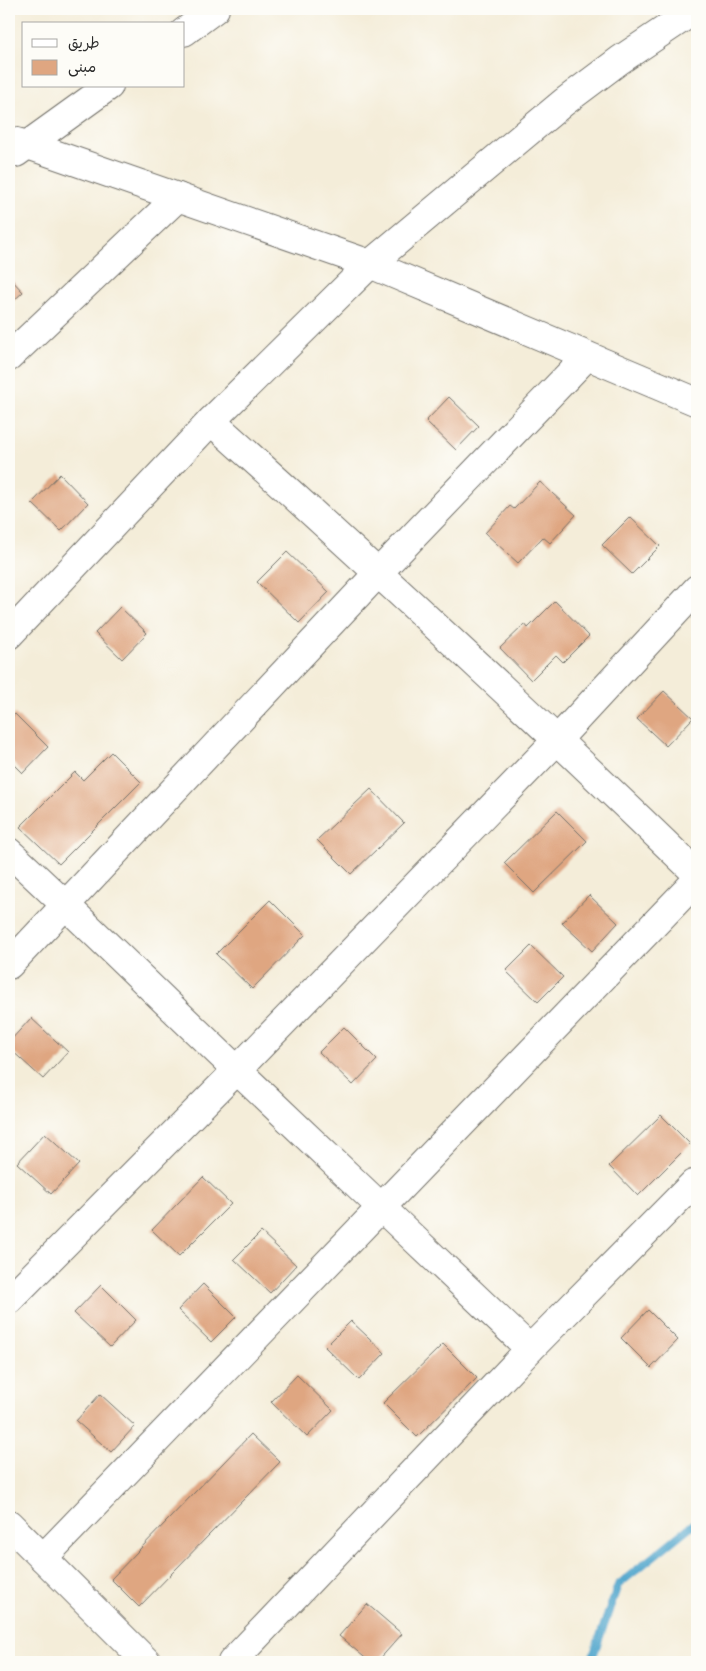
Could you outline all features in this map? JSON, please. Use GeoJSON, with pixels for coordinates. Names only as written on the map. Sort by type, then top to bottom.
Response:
{"type":"FeatureCollection","features":[{"type":"Feature","properties":{"kind":"street"},"geometry":{"type":"LineString","coordinates":[[185,31],[215,9]]}},
{"type":"Feature","properties":{"kind":"street"},"geometry":{"type":"LineString","coordinates":[[9,635],[211,420],[370,264],[564,102],[620,60],[696,9]]}},
{"type":"Feature","properties":{"kind":"street"},"geometry":{"type":"LineString","coordinates":[[15,148],[106,88]]}},
{"type":"Feature","properties":{"kind":"street"},"geometry":{"type":"LineString","coordinates":[[15,148],[178,197],[370,264],[697,402]]}},
{"type":"Feature","properties":{"kind":"street"},"geometry":{"type":"LineString","coordinates":[[9,357],[178,197]]}},
{"type":"Feature","properties":{"kind":"street"},"geometry":{"type":"LineString","coordinates":[[9,964],[379,572],[587,356]]}},
{"type":"Feature","properties":{"kind":"street"},"geometry":{"type":"LineString","coordinates":[[211,420],[379,572],[558,739],[697,874]]}},
{"type":"Feature","properties":{"kind":"street"},"geometry":{"type":"LineString","coordinates":[[9,1300],[237,1070],[558,739],[697,588]]}},
{"type":"Feature","properties":{"kind":"street"},"geometry":{"type":"LineString","coordinates":[[9,852],[66,904],[530,1349]]}},
{"type":"Feature","properties":{"kind":"street"},"geometry":{"type":"LineString","coordinates":[[43,1558],[697,880]]}},
{"type":"Feature","properties":{"kind":"street"},"geometry":{"type":"LineString","coordinates":[[232,1662],[530,1349],[693,1184]]}},
{"type":"Feature","properties":{"kind":"street"},"geometry":{"type":"LineString","coordinates":[[9,1524],[147,1662]]}},
{"type":"Feature","properties":{"kind":"building"},"geometry":{"type":"Polygon","coordinates":[[[9,277],[23,292],[9,305],[9,277]]]}},
{"type":"Feature","properties":{"kind":"building"},"geometry":{"type":"Polygon","coordinates":[[[449,397],[479,426],[456,450],[426,421],[449,397]]]}},
{"type":"Feature","properties":{"kind":"building"},"geometry":{"type":"Polygon","coordinates":[[[60,474],[88,503],[61,531],[32,503],[60,474]]]}},
{"type":"Feature","properties":{"kind":"building"},"geometry":{"type":"Polygon","coordinates":[[[540,482],[576,515],[550,543],[543,537],[518,563],[485,533],[510,506],[514,509],[540,482]]]}},
{"type":"Feature","properties":{"kind":"building"},"geometry":{"type":"Polygon","coordinates":[[[630,517],[660,546],[632,574],[602,545],[630,517]]]}},
{"type":"Feature","properties":{"kind":"building"},"geometry":{"type":"Polygon","coordinates":[[[287,552],[329,592],[299,623],[257,582],[287,552]]]}},
{"type":"Feature","properties":{"kind":"building"},"geometry":{"type":"Polygon","coordinates":[[[555,601],[589,636],[563,662],[556,655],[531,680],[500,648],[525,624],[528,628],[555,601]]]}},
{"type":"Feature","properties":{"kind":"building"},"geometry":{"type":"Polygon","coordinates":[[[120,607],[147,633],[122,659],[95,633],[120,607]]]}},
{"type":"Feature","properties":{"kind":"building"},"geometry":{"type":"Polygon","coordinates":[[[664,691],[693,718],[666,746],[637,719],[664,691]]]}},
{"type":"Feature","properties":{"kind":"building"},"geometry":{"type":"Polygon","coordinates":[[[15,714],[48,747],[23,773],[9,759],[9,720],[15,714]]]}},
{"type":"Feature","properties":{"kind":"building"},"geometry":{"type":"Polygon","coordinates":[[[111,752],[141,782],[59,864],[20,827],[75,772],[83,780],[111,752]]]}},
{"type":"Feature","properties":{"kind":"building"},"geometry":{"type":"Polygon","coordinates":[[[371,789],[404,823],[351,874],[317,840],[371,789]]]}},
{"type":"Feature","properties":{"kind":"building"},"geometry":{"type":"Polygon","coordinates":[[[557,811],[587,841],[534,893],[504,863],[557,811]]]}},
{"type":"Feature","properties":{"kind":"building"},"geometry":{"type":"Polygon","coordinates":[[[589,895],[618,923],[592,951],[562,923],[589,895]]]}},
{"type":"Feature","properties":{"kind":"building"},"geometry":{"type":"Polygon","coordinates":[[[270,900],[305,935],[252,989],[216,954],[270,900]]]}},
{"type":"Feature","properties":{"kind":"building"},"geometry":{"type":"Polygon","coordinates":[[[531,946],[563,977],[538,1002],[506,971],[531,946]]]}},
{"type":"Feature","properties":{"kind":"building"},"geometry":{"type":"Polygon","coordinates":[[[31,1018],[68,1052],[43,1079],[9,1048],[9,1042],[31,1018]]]}},
{"type":"Feature","properties":{"kind":"building"},"geometry":{"type":"Polygon","coordinates":[[[344,1027],[377,1060],[353,1085],[319,1052],[344,1027]]]}},
{"type":"Feature","properties":{"kind":"building"},"geometry":{"type":"Polygon","coordinates":[[[661,1115],[690,1144],[638,1196],[609,1166],[661,1115]]]}},
{"type":"Feature","properties":{"kind":"building"},"geometry":{"type":"Polygon","coordinates":[[[45,1133],[79,1164],[51,1194],[17,1163],[45,1133]]]}},
{"type":"Feature","properties":{"kind":"building"},"geometry":{"type":"Polygon","coordinates":[[[203,1177],[231,1204],[179,1256],[152,1230],[203,1177]]]}},
{"type":"Feature","properties":{"kind":"building"},"geometry":{"type":"Polygon","coordinates":[[[261,1232],[296,1265],[270,1293],[234,1259],[261,1232]]]}},
{"type":"Feature","properties":{"kind":"building"},"geometry":{"type":"Polygon","coordinates":[[[203,1284],[236,1317],[211,1342],[178,1310],[203,1284]]]}},
{"type":"Feature","properties":{"kind":"building"},"geometry":{"type":"Polygon","coordinates":[[[101,1285],[136,1320],[110,1347],[74,1313],[101,1285]]]}},
{"type":"Feature","properties":{"kind":"building"},"geometry":{"type":"Polygon","coordinates":[[[648,1310],[678,1340],[651,1368],[621,1338],[648,1310]]]}},
{"type":"Feature","properties":{"kind":"building"},"geometry":{"type":"Polygon","coordinates":[[[351,1321],[385,1353],[359,1380],[325,1347],[351,1321]]]}},
{"type":"Feature","properties":{"kind":"building"},"geometry":{"type":"Polygon","coordinates":[[[443,1344],[477,1378],[417,1437],[383,1403],[443,1344]]]}},
{"type":"Feature","properties":{"kind":"building"},"geometry":{"type":"Polygon","coordinates":[[[297,1375],[333,1410],[307,1437],[271,1402],[297,1375]]]}},
{"type":"Feature","properties":{"kind":"building"},"geometry":{"type":"Polygon","coordinates":[[[100,1394],[135,1426],[111,1452],[76,1421],[100,1394]]]}},
{"type":"Feature","properties":{"kind":"building"},"geometry":{"type":"Polygon","coordinates":[[[251,1434],[280,1462],[139,1607],[111,1579],[251,1434]]]}},
{"type":"Feature","properties":{"kind":"building"},"geometry":{"type":"Polygon","coordinates":[[[367,1604],[402,1634],[377,1662],[370,1662],[339,1636],[367,1604]]]}},
{"type":"Feature","properties":{"kind":"waterway"},"geometry":{"type":"LineString","coordinates":[[591,1662],[618,1585],[697,1521]]}}]}
